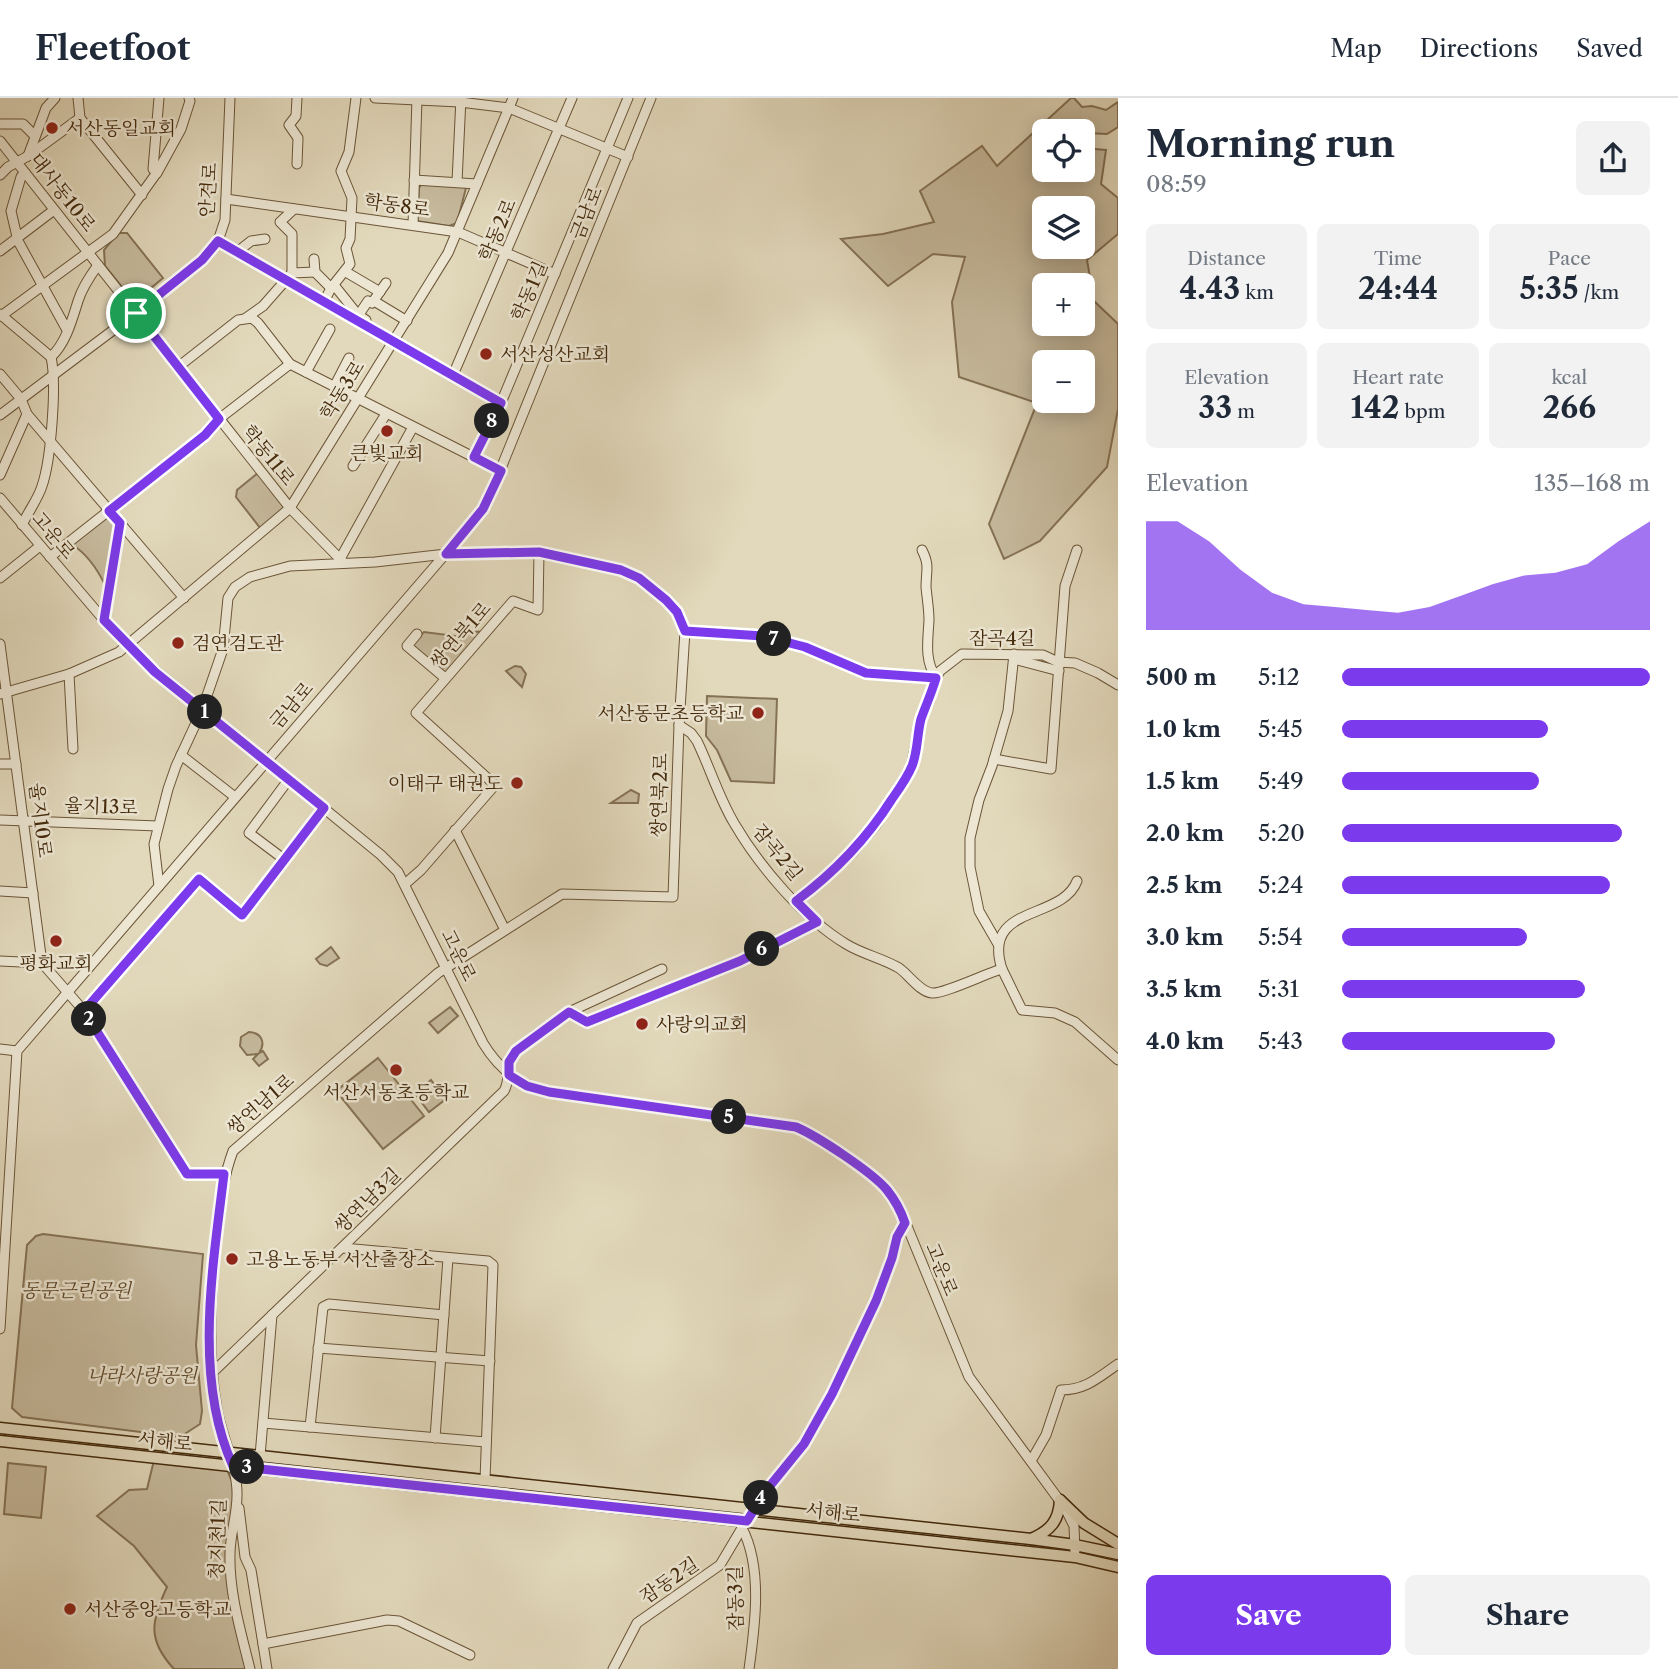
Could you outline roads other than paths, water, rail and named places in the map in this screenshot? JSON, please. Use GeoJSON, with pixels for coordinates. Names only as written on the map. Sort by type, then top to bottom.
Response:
{"type":"FeatureCollection","features":[{"type":"Feature","properties":{"kind":"main road","name":"서해로"},"geometry":{"type":"LineString","coordinates":[[0,1428],[1031,1539],[1118,1567]]}},
{"type":"Feature","properties":{"kind":"main road","name":"서해로"},"geometry":{"type":"LineString","coordinates":[[0,1441],[745,1525],[1118,1555]]}},
{"type":"Feature","properties":{"kind":"main road"},"geometry":{"type":"LineString","coordinates":[[1031,1539],[1047,1530],[1057,1520],[1060,1500]]}},
{"type":"Feature","properties":{"kind":"main road"},"geometry":{"type":"LineString","coordinates":[[1060,1500],[1084,1523],[1118,1544]]}},
{"type":"Feature","properties":{"kind":"street"},"geometry":{"type":"LineString","coordinates":[[28,156],[47,108],[55,98]]}},
{"type":"Feature","properties":{"kind":"street"},"geometry":{"type":"LineString","coordinates":[[78,98],[80,118],[142,195]]}},
{"type":"Feature","properties":{"kind":"street"},"geometry":{"type":"LineString","coordinates":[[157,173],[153,169],[159,98]]}},
{"type":"Feature","properties":{"kind":"street"},"geometry":{"type":"LineString","coordinates":[[22,524],[42,486],[55,374],[51,357],[1,315],[113,234],[157,173],[181,129],[189,98]]}},
{"type":"Feature","properties":{"kind":"street","name":"안견로"},"geometry":{"type":"LineString","coordinates":[[0,415],[136,313],[202,260],[218,241],[224,223],[230,98]]}},
{"type":"Feature","properties":{"kind":"street"},"geometry":{"type":"LineString","coordinates":[[297,98],[296,116],[289,125],[298,138],[298,164]]}},
{"type":"Feature","properties":{"kind":"street"},"geometry":{"type":"LineString","coordinates":[[324,302],[350,264],[346,248],[350,239],[352,198],[341,171],[349,152],[355,98]]}},
{"type":"Feature","properties":{"kind":"street"},"geometry":{"type":"LineString","coordinates":[[375,98],[511,103],[560,128],[628,157]]}},
{"type":"Feature","properties":{"kind":"street","name":"학동2로"},"geometry":{"type":"LineString","coordinates":[[453,376],[572,98]]}},
{"type":"Feature","properties":{"kind":"street","name":"학동1길"},"geometry":{"type":"LineString","coordinates":[[474,457],[501,403],[628,98]]}},
{"type":"Feature","properties":{"kind":"street","name":"금남로"},"geometry":{"type":"LineString","coordinates":[[17,1051],[483,509],[501,471],[651,98]]}},
{"type":"Feature","properties":{"kind":"street"},"geometry":{"type":"LineString","coordinates":[[413,225],[417,99]]}},
{"type":"Feature","properties":{"kind":"street"},"geometry":{"type":"LineString","coordinates":[[457,183],[461,100]]}},
{"type":"Feature","properties":{"kind":"street","name":"학동3로"},"geometry":{"type":"LineString","coordinates":[[3,693],[69,674],[108,657],[127,645],[290,508],[434,277],[458,232],[511,103]]}},
{"type":"Feature","properties":{"kind":"street","name":"대사동10로"},"geometry":{"type":"LineString","coordinates":[[0,175],[80,118]]}},
{"type":"Feature","properties":{"kind":"street","name":"대사동10로"},"geometry":{"type":"LineString","coordinates":[[0,124],[23,124],[35,136]]}},
{"type":"Feature","properties":{"kind":"street","name":"대사동10로"},"geometry":{"type":"LineString","coordinates":[[0,141],[136,313]]}},
{"type":"Feature","properties":{"kind":"street"},"geometry":{"type":"LineString","coordinates":[[25,173],[21,177],[11,207],[17,238],[25,258],[67,330]]}},
{"type":"Feature","properties":{"kind":"street"},"geometry":{"type":"LineString","coordinates":[[414,180],[477,184]]}},
{"type":"Feature","properties":{"kind":"street","name":"학동8로"},"geometry":{"type":"LineString","coordinates":[[226,199],[458,232],[555,274]]}},
{"type":"Feature","properties":{"kind":"street"},"geometry":{"type":"LineString","coordinates":[[178,367],[237,321],[248,318],[262,307],[289,276],[292,234],[280,222],[294,209]]}},
{"type":"Feature","properties":{"kind":"street"},"geometry":{"type":"LineString","coordinates":[[0,251],[54,210]]}},
{"type":"Feature","properties":{"kind":"street"},"geometry":{"type":"LineString","coordinates":[[237,252],[251,241],[265,239]]}},
{"type":"Feature","properties":{"kind":"street"},"geometry":{"type":"LineString","coordinates":[[218,241],[289,276],[324,302],[357,317],[376,331],[501,403]]}},
{"type":"Feature","properties":{"kind":"street"},"geometry":{"type":"LineString","coordinates":[[314,259],[315,272],[333,287],[357,317]]}},
{"type":"Feature","properties":{"kind":"street"},"geometry":{"type":"LineString","coordinates":[[51,357],[60,349],[87,281],[98,265]]}},
{"type":"Feature","properties":{"kind":"street"},"geometry":{"type":"LineString","coordinates":[[289,276],[315,272]]}},
{"type":"Feature","properties":{"kind":"street"},"geometry":{"type":"LineString","coordinates":[[346,272],[407,321]]}},
{"type":"Feature","properties":{"kind":"street"},"geometry":{"type":"LineString","coordinates":[[357,317],[368,301],[372,303],[386,283]]}},
{"type":"Feature","properties":{"kind":"street","name":"학동11로"},"geometry":{"type":"LineString","coordinates":[[136,313],[290,508],[342,561]]}},
{"type":"Feature","properties":{"kind":"street"},"geometry":{"type":"LineString","coordinates":[[248,318],[257,321],[290,364],[501,471]]}},
{"type":"Feature","properties":{"kind":"street"},"geometry":{"type":"LineString","coordinates":[[306,372],[330,329]]}},
{"type":"Feature","properties":{"kind":"street"},"geometry":{"type":"LineString","coordinates":[[334,387],[349,358]]}},
{"type":"Feature","properties":{"kind":"street"},"geometry":{"type":"LineString","coordinates":[[50,557],[290,364]]}},
{"type":"Feature","properties":{"kind":"street"},"geometry":{"type":"LineString","coordinates":[[0,374],[21,399],[27,414],[49,441],[184,598]]}},
{"type":"Feature","properties":{"kind":"street"},"geometry":{"type":"LineString","coordinates":[[0,475],[27,414]]}},
{"type":"Feature","properties":{"kind":"street"},"geometry":{"type":"LineString","coordinates":[[353,466],[386,414]]}},
{"type":"Feature","properties":{"kind":"street"},"geometry":{"type":"LineString","coordinates":[[342,561],[413,427]]}},
{"type":"Feature","properties":{"kind":"street","name":"고운로"},"geometry":{"type":"LineString","coordinates":[[0,498],[104,620],[155,672],[289,779],[399,873],[486,1048],[508,1074],[527,1086],[554,1093],[796,1127],[881,1183],[897,1203],[965,1370],[976,1389],[1060,1500],[1073,1523],[1075,1551]]}},
{"type":"Feature","properties":{"kind":"street"},"geometry":{"type":"LineString","coordinates":[[104,620],[120,523]]}},
{"type":"Feature","properties":{"kind":"street"},"geometry":{"type":"LineString","coordinates":[[0,578],[40,546]]}},
{"type":"Feature","properties":{"kind":"street"},"geometry":{"type":"LineString","coordinates":[[922,550],[928,563],[926,584],[929,617],[926,652],[930,670],[936,678]]}},
{"type":"Feature","properties":{"kind":"street"},"geometry":{"type":"LineString","coordinates":[[994,759],[1051,769],[1065,586],[1077,550]]}},
{"type":"Feature","properties":{"kind":"street"},"geometry":{"type":"LineString","coordinates":[[235,797],[181,755],[202,710],[224,646],[226,603],[235,587],[250,577],[280,568],[446,554],[539,552],[614,568],[639,578],[674,608],[685,631],[763,636],[805,647],[866,673],[936,678]]}},
{"type":"Feature","properties":{"kind":"street","name":"쌍연북1로"},"geometry":{"type":"LineString","coordinates":[[455,830],[495,785],[416,713],[513,601],[538,610],[539,552]]}},
{"type":"Feature","properties":{"kind":"street","name":"쌍연북2로"},"geometry":{"type":"LineString","coordinates":[[505,930],[562,894],[673,897],[685,631]]}},
{"type":"Feature","properties":{"kind":"street"},"geometry":{"type":"LineString","coordinates":[[417,634],[407,646],[445,678]]}},
{"type":"Feature","properties":{"kind":"street","name":"율지10로"},"geometry":{"type":"LineString","coordinates":[[0,644],[3,693],[16,764],[42,963]]}},
{"type":"Feature","properties":{"kind":"street","name":"잠곡4길"},"geometry":{"type":"LineString","coordinates":[[936,678],[940,671],[962,654],[1014,657],[1043,655],[1059,666],[1075,663],[1118,685]]}},
{"type":"Feature","properties":{"kind":"street"},"geometry":{"type":"LineString","coordinates":[[999,944],[979,911],[970,867],[973,825],[1008,711],[1014,657]]}},
{"type":"Feature","properties":{"kind":"street"},"geometry":{"type":"LineString","coordinates":[[69,674],[73,749]]}},
{"type":"Feature","properties":{"kind":"street"},"geometry":{"type":"LineString","coordinates":[[796,901],[853,852],[876,825],[897,792],[911,767],[921,719],[936,678]]}},
{"type":"Feature","properties":{"kind":"street","name":"잠곡2길"},"geometry":{"type":"LineString","coordinates":[[679,725],[697,741],[733,821],[751,849],[817,922],[845,943],[898,967],[924,990],[933,993],[943,992],[983,974],[1002,969]]}},
{"type":"Feature","properties":{"kind":"street","name":"율지13로"},"geometry":{"type":"LineString","coordinates":[[159,886],[154,849],[168,789],[181,755]]}},
{"type":"Feature","properties":{"kind":"street"},"geometry":{"type":"LineString","coordinates":[[0,764],[16,764]]}},
{"type":"Feature","properties":{"kind":"street"},"geometry":{"type":"LineString","coordinates":[[285,860],[249,833],[289,779]]}},
{"type":"Feature","properties":{"kind":"street"},"geometry":{"type":"LineString","coordinates":[[84,1011],[199,879],[242,915],[324,808]]}},
{"type":"Feature","properties":{"kind":"street","name":"율지13로"},"geometry":{"type":"LineString","coordinates":[[0,820],[158,826]]}},
{"type":"Feature","properties":{"kind":"street"},"geometry":{"type":"LineString","coordinates":[[405,884],[455,830],[505,930]]}},
{"type":"Feature","properties":{"kind":"street"},"geometry":{"type":"LineString","coordinates":[[1077,881],[1074,887],[1060,898],[1034,914],[1015,921],[999,944],[998,955],[1022,1010],[1055,1013],[1075,1022],[1118,1060]]}},
{"type":"Feature","properties":{"kind":"street"},"geometry":{"type":"LineString","coordinates":[[0,891],[33,893]]}},
{"type":"Feature","properties":{"kind":"street"},"geometry":{"type":"LineString","coordinates":[[569,1012],[587,1022],[740,961],[817,922]]}},
{"type":"Feature","properties":{"kind":"street","name":"쌍연남1로"},"geometry":{"type":"LineString","coordinates":[[227,1452],[211,1374],[210,1318],[224,1174],[233,1151],[445,967],[505,930]]}},
{"type":"Feature","properties":{"kind":"street"},"geometry":{"type":"LineString","coordinates":[[0,961],[42,963],[84,1011],[187,1174],[224,1174]]}},
{"type":"Feature","properties":{"kind":"street","name":"쌍연남3길"},"geometry":{"type":"LineString","coordinates":[[211,1374],[504,1091],[508,1084],[509,1062],[516,1051],[569,1012],[662,969]]}},
{"type":"Feature","properties":{"kind":"street"},"geometry":{"type":"LineString","coordinates":[[0,1049],[17,1051],[3,1218],[0,1329]]}},
{"type":"Feature","properties":{"kind":"street","name":"잠동2길"},"geometry":{"type":"LineString","coordinates":[[613,1669],[637,1623],[714,1571],[726,1557],[765,1492],[804,1444],[832,1394],[876,1301],[897,1237],[905,1223]]}},
{"type":"Feature","properties":{"kind":"street"},"geometry":{"type":"LineString","coordinates":[[343,1248],[488,1261],[494,1265],[485,1480]]}},
{"type":"Feature","properties":{"kind":"street"},"geometry":{"type":"LineString","coordinates":[[435,1438],[448,1258]]}},
{"type":"Feature","properties":{"kind":"street"},"geometry":{"type":"LineString","coordinates":[[310,1427],[322,1310],[329,1304],[444,1315]]}},
{"type":"Feature","properties":{"kind":"street"},"geometry":{"type":"LineString","coordinates":[[260,1456],[272,1315]]}},
{"type":"Feature","properties":{"kind":"street"},"geometry":{"type":"LineString","coordinates":[[318,1348],[490,1361]]}},
{"type":"Feature","properties":{"kind":"street"},"geometry":{"type":"LineString","coordinates":[[1031,1461],[1046,1434],[1061,1390],[1087,1386],[1118,1364]]}},
{"type":"Feature","properties":{"kind":"street"},"geometry":{"type":"LineString","coordinates":[[263,1423],[486,1442]]}},
{"type":"Feature","properties":{"kind":"street","name":"청지천1길"},"geometry":{"type":"LineString","coordinates":[[227,1452],[233,1466],[237,1496],[230,1553],[231,1582],[250,1669]]}},
{"type":"Feature","properties":{"kind":"street"},"geometry":{"type":"LineString","coordinates":[[237,1496],[245,1557],[251,1570],[267,1669]]}},
{"type":"Feature","properties":{"kind":"street","name":"잠동3길"},"geometry":{"type":"LineString","coordinates":[[745,1525],[751,1546],[756,1621],[749,1669]]}},
{"type":"Feature","properties":{"kind":"street"},"geometry":{"type":"LineString","coordinates":[[263,1644],[387,1620],[399,1621],[470,1655]]}},
{"type":"Feature","properties":{"kind":"place","name":"서산동일교회"},"geometry":{"type":"Point","coordinates":[52,128]}},
{"type":"Feature","properties":{"kind":"place","name":"서산성산교회"},"geometry":{"type":"Point","coordinates":[486,354]}},
{"type":"Feature","properties":{"kind":"place","name":"큰빛교회"},"geometry":{"type":"Point","coordinates":[387,431]}},
{"type":"Feature","properties":{"kind":"place","name":"검연검도관"},"geometry":{"type":"Point","coordinates":[178,643]}},
{"type":"Feature","properties":{"kind":"place","name":"서산동문초등학교"},"geometry":{"type":"Point","coordinates":[758,713]}},
{"type":"Feature","properties":{"kind":"place","name":"이태구 태권도"},"geometry":{"type":"Point","coordinates":[517,783]}},
{"type":"Feature","properties":{"kind":"place","name":"평화교회"},"geometry":{"type":"Point","coordinates":[56,941]}},
{"type":"Feature","properties":{"kind":"place","name":"사랑의교회"},"geometry":{"type":"Point","coordinates":[642,1024]}},
{"type":"Feature","properties":{"kind":"place","name":"서산서동초등학교"},"geometry":{"type":"Point","coordinates":[396,1070]}},
{"type":"Feature","properties":{"kind":"place","name":"고용노동부 서산출장소"},"geometry":{"type":"Point","coordinates":[232,1259]}},
{"type":"Feature","properties":{"kind":"place","name":"서산중앙고등학교"},"geometry":{"type":"Point","coordinates":[70,1609]}},
{"type":"Feature","properties":{"kind":"park label","name":"동문근린공원"},"geometry":{"type":"Point","coordinates":[76,1290]}},
{"type":"Feature","properties":{"kind":"park label","name":"나라사랑공원"},"geometry":{"type":"Point","coordinates":[142,1375]}}]}
